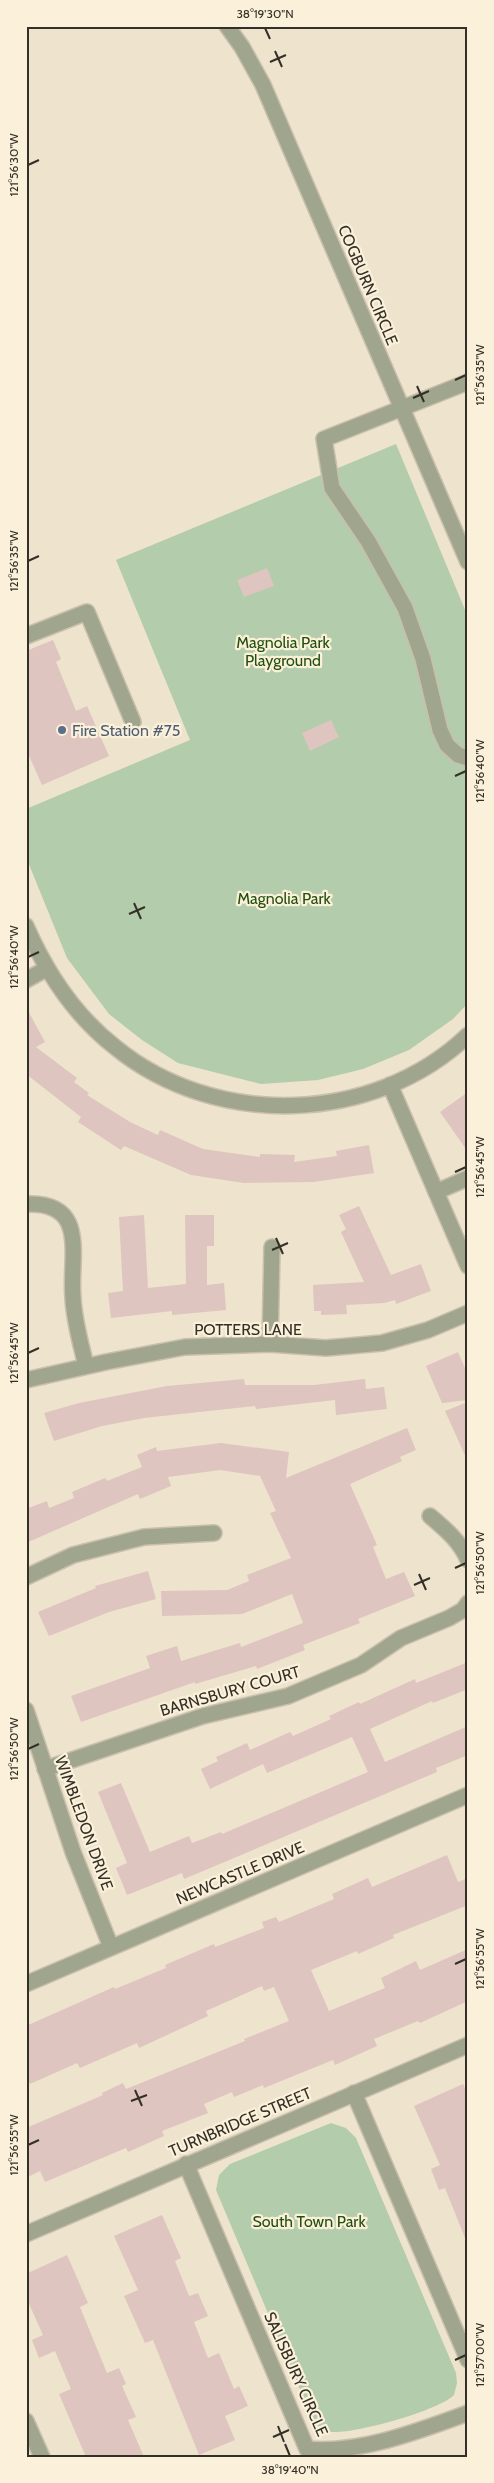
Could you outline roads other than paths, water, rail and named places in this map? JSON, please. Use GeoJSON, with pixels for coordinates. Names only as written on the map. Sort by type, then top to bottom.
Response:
{"type":"FeatureCollection","features":[{"type":"Feature","properties":{"kind":"street","name":"COGBURN CIRCLE"},"geometry":{"type":"LineString","coordinates":[[226,26],[250,60],[263,84],[468,562]]}},
{"type":"Feature","properties":{"kind":"street"},"geometry":{"type":"LineString","coordinates":[[468,382],[324,440],[332,488],[368,541],[405,608],[423,659],[440,730],[446,745],[458,755],[468,758]]}},
{"type":"Feature","properties":{"kind":"street"},"geometry":{"type":"LineString","coordinates":[[26,636],[88,612],[133,722]]}},
{"type":"Feature","properties":{"kind":"street"},"geometry":{"type":"LineString","coordinates":[[26,926],[46,969],[81,1016],[116,1048],[166,1079],[217,1098],[260,1105],[309,1106],[357,1096],[390,1085],[422,1069],[468,1035]]}},
{"type":"Feature","properties":{"kind":"street"},"geometry":{"type":"LineString","coordinates":[[26,980],[46,969]]}},
{"type":"Feature","properties":{"kind":"street"},"geometry":{"type":"LineString","coordinates":[[390,1085],[468,1266]]}},
{"type":"Feature","properties":{"kind":"street"},"geometry":{"type":"LineString","coordinates":[[436,1192],[468,1178]]}},
{"type":"Feature","properties":{"kind":"street"},"geometry":{"type":"LineString","coordinates":[[26,1204],[43,1204],[55,1209],[68,1220],[74,1241],[72,1269],[73,1300],[86,1366]]}},
{"type":"Feature","properties":{"kind":"street"},"geometry":{"type":"LineString","coordinates":[[270,1344],[272,1247]]}},
{"type":"Feature","properties":{"kind":"street","name":"POTTERS LANE"},"geometry":{"type":"LineString","coordinates":[[26,1380],[86,1366],[185,1347],[270,1344],[326,1348],[382,1343],[428,1330],[468,1313]]}},
{"type":"Feature","properties":{"kind":"street"},"geometry":{"type":"LineString","coordinates":[[430,1516],[463,1549],[468,1560]]}},
{"type":"Feature","properties":{"kind":"street"},"geometry":{"type":"LineString","coordinates":[[26,1577],[73,1555],[144,1537],[214,1534]]}},
{"type":"Feature","properties":{"kind":"street","name":"BARNSBURY COURT"},"geometry":{"type":"LineString","coordinates":[[45,1769],[203,1716],[288,1696],[361,1665],[401,1638],[463,1610],[468,1602]]}},
{"type":"Feature","properties":{"kind":"street","name":"WIMBLEDON DRIVE"},"geometry":{"type":"LineString","coordinates":[[26,1710],[73,1852],[112,1947]]}},
{"type":"Feature","properties":{"kind":"street","name":"NEWCASTLE DRIVE"},"geometry":{"type":"LineString","coordinates":[[26,1984],[468,1795]]}},
{"type":"Feature","properties":{"kind":"street","name":"TURNBRIDGE STREET"},"geometry":{"type":"LineString","coordinates":[[26,2234],[468,2044]]}},
{"type":"Feature","properties":{"kind":"street"},"geometry":{"type":"LineString","coordinates":[[354,2093],[468,2360]]}},
{"type":"Feature","properties":{"kind":"street","name":"SALISBURY CIRCLE"},"geometry":{"type":"LineString","coordinates":[[186,2164],[306,2449],[322,2450],[372,2443],[468,2413]]}},
{"type":"Feature","properties":{"kind":"street"},"geometry":{"type":"LineString","coordinates":[[26,2421],[42,2457]]}},
{"type":"Feature","properties":{"kind":"place","name":"Fire Station #75"},"geometry":{"type":"Point","coordinates":[62,730]}},
{"type":"Feature","properties":{"kind":"park label","name":"Magnolia Park Playground"},"geometry":{"type":"Point","coordinates":[283,651]}},
{"type":"Feature","properties":{"kind":"park label","name":"Magnolia Park"},"geometry":{"type":"Point","coordinates":[284,898]}},
{"type":"Feature","properties":{"kind":"park label","name":"South Town Park"},"geometry":{"type":"Point","coordinates":[309,2221]}}]}
